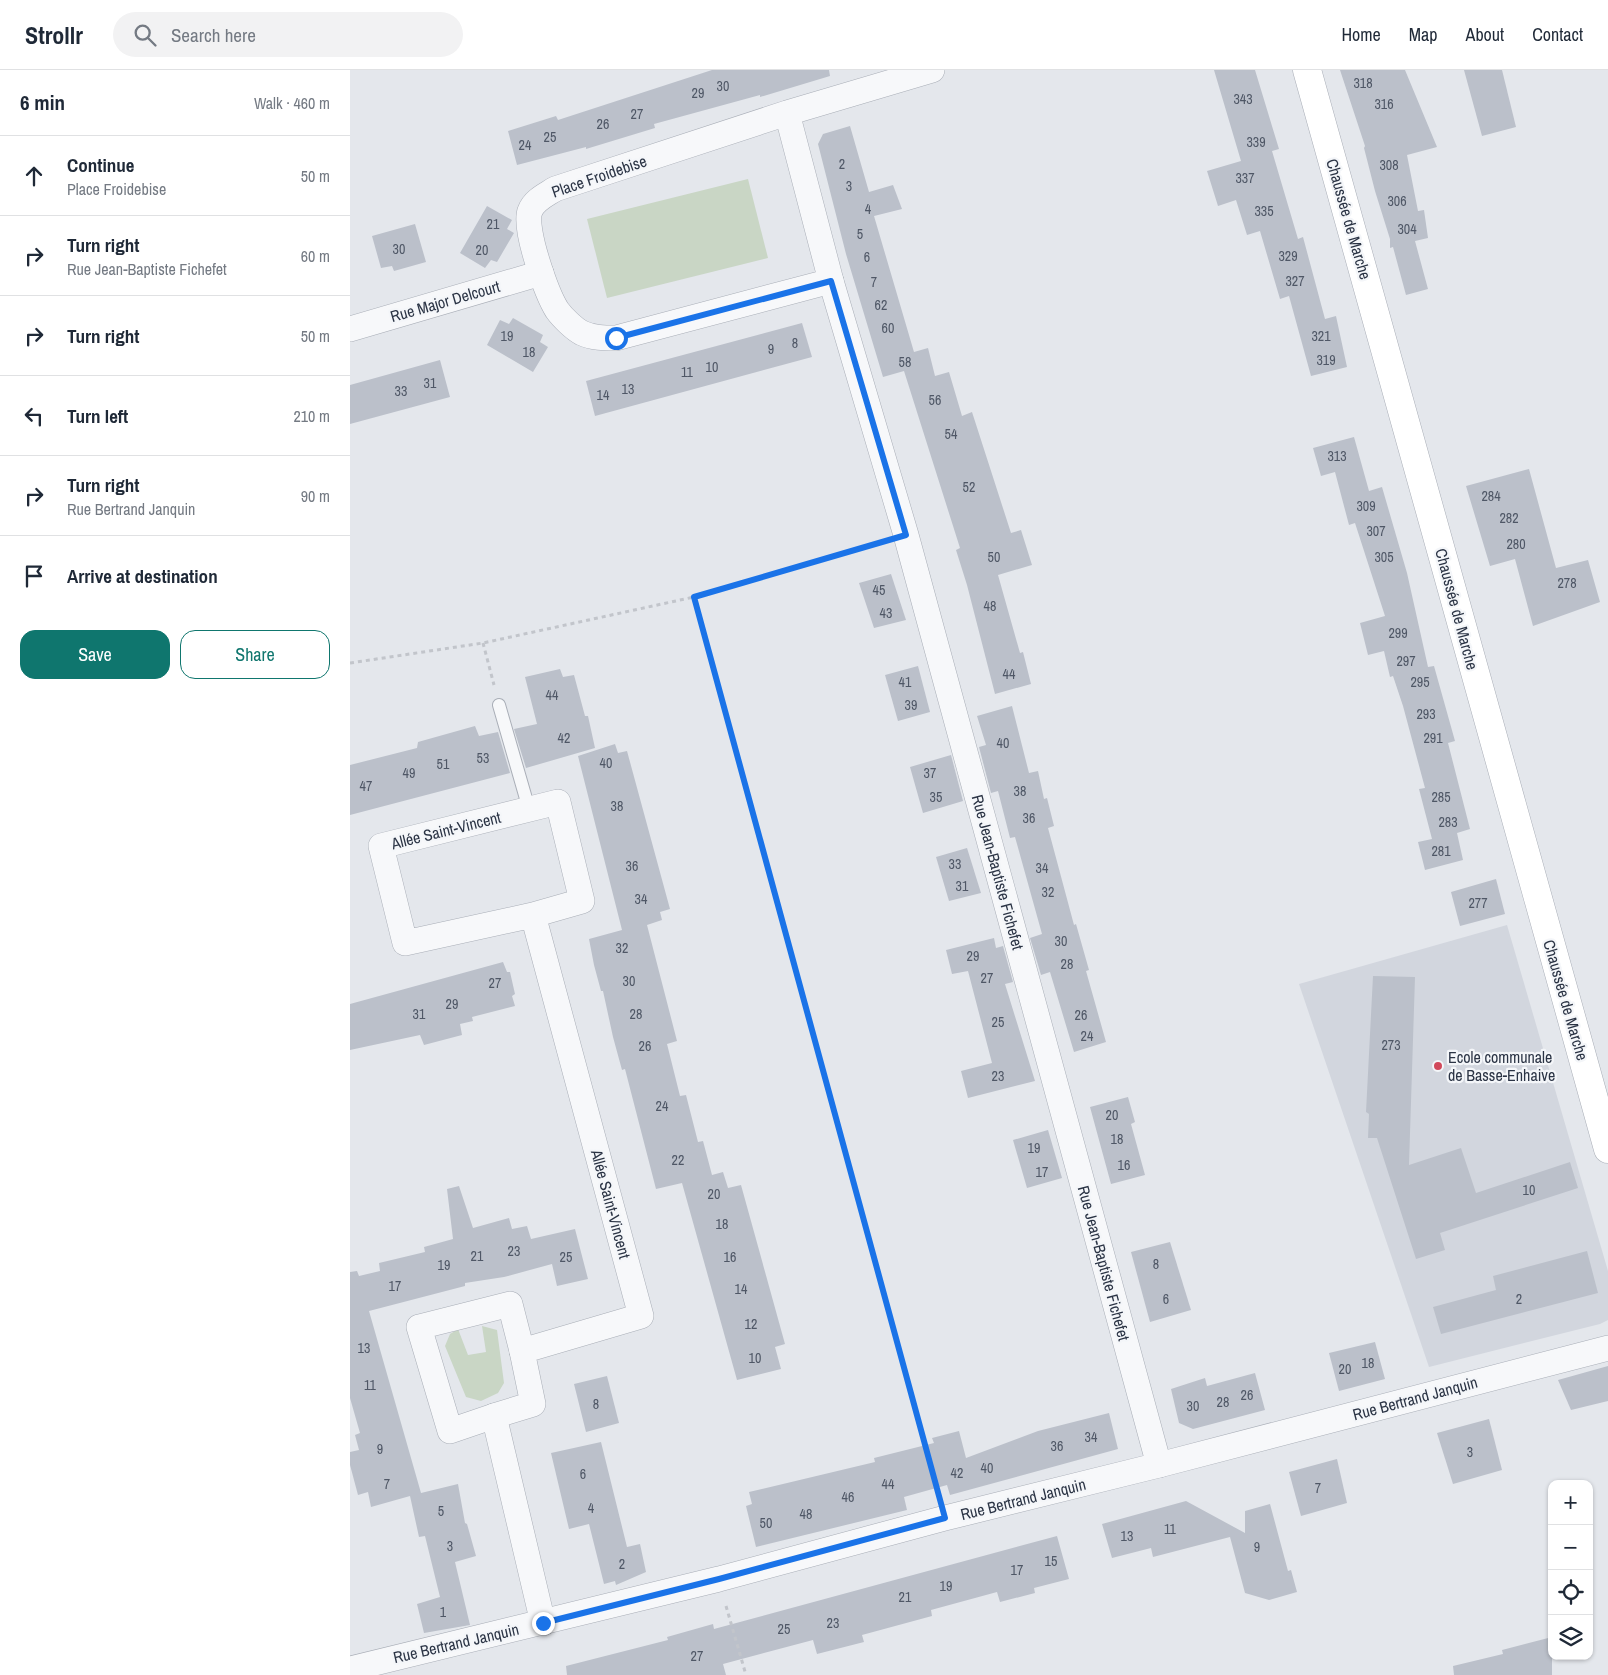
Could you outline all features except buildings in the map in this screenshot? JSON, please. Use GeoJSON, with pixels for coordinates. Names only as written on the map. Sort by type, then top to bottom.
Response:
{"type":"FeatureCollection","features":[{"type":"Feature","properties":{"kind":"main road","name":"Chaussée de Marche"},"geometry":{"type":"LineString","coordinates":[[1307,70],[1608,1148]]}},
{"type":"Feature","properties":{"kind":"street"},"geometry":{"type":"LineString","coordinates":[[831,281],[787,113],[932,70]]}},
{"type":"Feature","properties":{"kind":"street","name":"Place Froidebise"},"geometry":{"type":"LineString","coordinates":[[787,113],[545,195],[530,211],[528,222],[541,273],[557,310],[581,333],[600,338],[616,338],[831,281]]}},
{"type":"Feature","properties":{"kind":"street","name":"Rue Major Delcourt"},"geometry":{"type":"LineString","coordinates":[[350,329],[541,273]]}},
{"type":"Feature","properties":{"kind":"street","name":"Rue Jean-Baptiste Fichefet"},"geometry":{"type":"LineString","coordinates":[[831,281],[906,535],[1159,1466]]}},
{"type":"Feature","properties":{"kind":"street","name":"Allée Saint-Vincent"},"geometry":{"type":"LineString","coordinates":[[558,802],[582,901],[533,915],[406,944],[381,846],[558,802]]}},
{"type":"Feature","properties":{"kind":"street","name":"Allée Saint-Vincent"},"geometry":{"type":"LineString","coordinates":[[522,1351],[642,1316],[533,915]]}},
{"type":"Feature","properties":{"kind":"street"},"geometry":{"type":"LineString","coordinates":[[510,1304],[533,1404],[494,1416],[450,1431],[419,1327],[510,1304]]}},
{"type":"Feature","properties":{"kind":"street","name":"Rue Bertrand Janquin"},"geometry":{"type":"LineString","coordinates":[[363,1669],[719,1579],[945,1518],[1159,1466],[1608,1348]]}},
{"type":"Feature","properties":{"kind":"street"},"geometry":{"type":"LineString","coordinates":[[494,1416],[543,1623]]}},
{"type":"Feature","properties":{"kind":"lane"},"geometry":{"type":"LineString","coordinates":[[499,705],[529,809]]}},
{"type":"Feature","properties":{"kind":"path"},"geometry":{"type":"LineString","coordinates":[[350,664],[483,643],[694,597],[906,535]]}},
{"type":"Feature","properties":{"kind":"path"},"geometry":{"type":"LineString","coordinates":[[694,597],[945,1518]]}},
{"type":"Feature","properties":{"kind":"path"},"geometry":{"type":"LineString","coordinates":[[483,643],[499,705]]}},
{"type":"Feature","properties":{"kind":"path"},"geometry":{"type":"LineString","coordinates":[[719,1579],[746,1675]]}},
{"type":"Feature","properties":{"kind":"shaded area","name":"Ecole communale de Basse-Enhaive"},"geometry":{"type":"Polygon","coordinates":[[[1507,925],[1608,1271],[1608,1320],[1600,1324],[1429,1367],[1299,984],[1507,925]]]}},
{"type":"Feature","properties":{"kind":"green space"},"geometry":{"type":"Polygon","coordinates":[[[748,179],[768,258],[607,298],[587,219],[748,179]]]}},
{"type":"Feature","properties":{"kind":"green space"},"geometry":{"type":"Polygon","coordinates":[[[482,1326],[497,1330],[504,1383],[498,1393],[481,1401],[466,1397],[445,1346],[450,1334],[458,1329],[468,1355],[486,1352],[482,1326]]]}},
{"type":"Feature","properties":{"kind":"place","name":"Ecole communale de Basse-Enhaive"},"geometry":{"type":"Point","coordinates":[1438,1066]}},
{"type":"Feature","properties":{"kind":"route"},"geometry":{"type":"LineString","coordinates":[[543,1623],[719,1579],[945,1518],[694,597],[906,535],[831,281],[616,338]]}}]}
